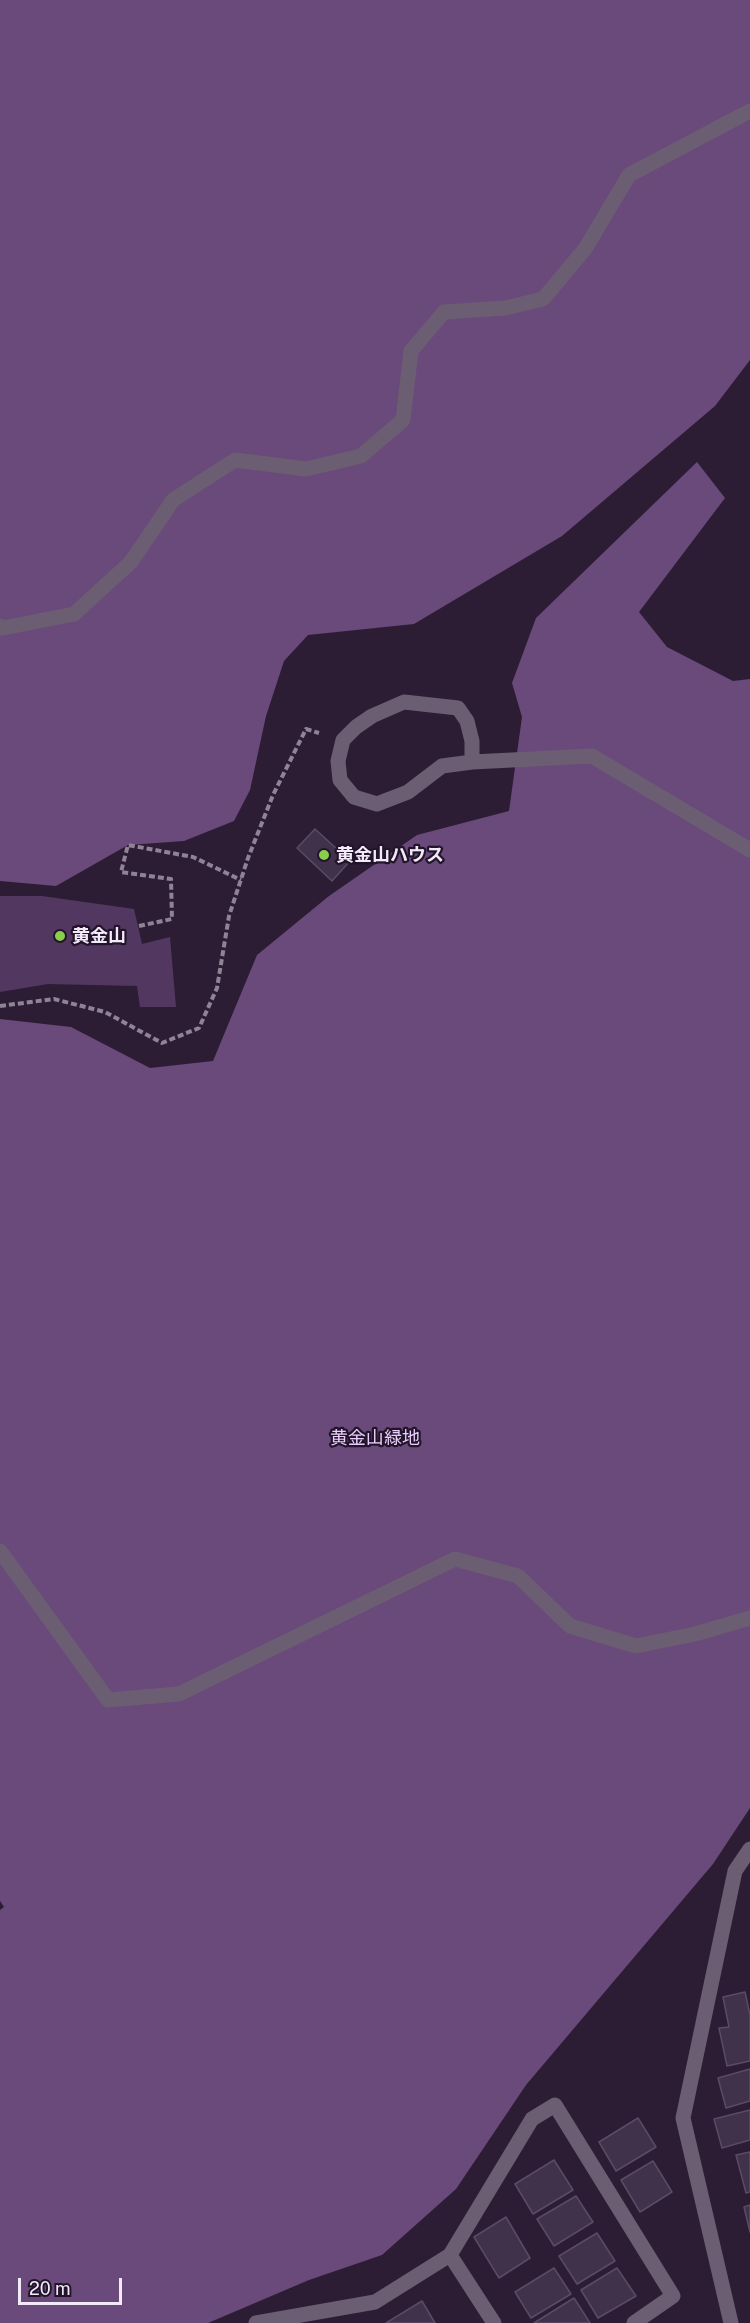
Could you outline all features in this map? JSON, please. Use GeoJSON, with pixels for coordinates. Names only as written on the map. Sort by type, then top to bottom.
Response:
{"type":"FeatureCollection","features":[{"type":"Feature","properties":{"kind":"street"},"geometry":{"type":"LineString","coordinates":[[0,626],[3,628],[74,614],[131,562],[173,500],[235,460],[306,469],[361,456],[403,420],[411,351],[444,312],[505,308],[543,299],[585,249],[629,175],[750,111]]}},
{"type":"Feature","properties":{"kind":"street"},"geometry":{"type":"LineString","coordinates":[[472,762],[472,741],[467,721],[458,708],[404,702],[372,716],[356,727],[343,740],[338,761],[340,780],[354,797],[378,804],[408,792],[442,766],[472,762],[592,756],[750,850]]}},
{"type":"Feature","properties":{"kind":"street"},"geometry":{"type":"LineString","coordinates":[[0,1551],[108,1700],[179,1694],[455,1559],[518,1576],[570,1626],[636,1646],[695,1634],[750,1618]]}},
{"type":"Feature","properties":{"kind":"street"},"geometry":{"type":"LineString","coordinates":[[731,2323],[683,2118],[735,1871],[750,1848]]}},
{"type":"Feature","properties":{"kind":"street"},"geometry":{"type":"LineString","coordinates":[[256,2323],[375,2302],[450,2255],[532,2119],[555,2105],[673,2296],[634,2323]]}},
{"type":"Feature","properties":{"kind":"street"},"geometry":{"type":"LineString","coordinates":[[450,2255],[494,2323]]}},
{"type":"Feature","properties":{"kind":"path"},"geometry":{"type":"LineString","coordinates":[[0,1006],[54,999],[105,1012],[162,1043],[199,1028],[217,988],[229,916],[241,880],[273,795],[306,729],[343,740]]}},
{"type":"Feature","properties":{"kind":"path"},"geometry":{"type":"LineString","coordinates":[[139,927],[172,919],[171,879],[121,872],[128,844],[193,857],[241,880]]}},
{"type":"Feature","properties":{"kind":"shaded area"},"geometry":{"type":"Polygon","coordinates":[[[0,896],[42,896],[134,909],[142,944],[170,937],[176,1007],[140,1007],[137,986],[48,984],[0,992],[0,896]]]}},
{"type":"Feature","properties":{"kind":"green space"},"geometry":{"type":"Polygon","coordinates":[[[0,0],[750,0],[750,360],[715,406],[562,536],[414,624],[308,635],[284,661],[266,716],[250,790],[234,821],[184,841],[128,845],[56,886],[0,881],[0,0]]]}},
{"type":"Feature","properties":{"kind":"green space","name":"黄金山緑地"},"geometry":{"type":"Polygon","coordinates":[[[697,462],[725,498],[639,612],[667,647],[733,681],[750,679],[750,1808],[713,1864],[526,2085],[456,2189],[382,2255],[309,2280],[208,2323],[0,2323],[0,1910],[4,1907],[0,1901],[0,1019],[71,1027],[150,1068],[213,1061],[257,955],[329,896],[417,835],[509,811],[522,717],[512,683],[536,618],[697,462]]]}},
{"type":"Feature","properties":{"kind":"building","name":"黄金山ハウス"},"geometry":{"type":"Polygon","coordinates":[[[315,829],[350,861],[332,881],[297,848],[315,829]]]}},
{"type":"Feature","properties":{"kind":"building"},"geometry":{"type":"Polygon","coordinates":[[[745,1992],[750,2015],[750,2061],[727,2066],[719,2028],[729,2027],[723,1997],[745,1992]]]}},
{"type":"Feature","properties":{"kind":"building"},"geometry":{"type":"Polygon","coordinates":[[[750,2069],[750,2101],[726,2108],[718,2078],[750,2069]]]}},
{"type":"Feature","properties":{"kind":"building"},"geometry":{"type":"Polygon","coordinates":[[[750,2110],[750,2140],[722,2148],[714,2119],[750,2110]]]}},
{"type":"Feature","properties":{"kind":"building"},"geometry":{"type":"Polygon","coordinates":[[[638,2118],[656,2147],[616,2171],[599,2142],[638,2118]]]}},
{"type":"Feature","properties":{"kind":"building"},"geometry":{"type":"Polygon","coordinates":[[[750,2152],[750,2192],[746,2193],[736,2155],[750,2152]]]}},
{"type":"Feature","properties":{"kind":"building"},"geometry":{"type":"Polygon","coordinates":[[[554,2160],[573,2190],[533,2214],[515,2184],[554,2160]]]}},
{"type":"Feature","properties":{"kind":"building"},"geometry":{"type":"Polygon","coordinates":[[[653,2161],[672,2192],[640,2212],[621,2180],[653,2161]]]}},
{"type":"Feature","properties":{"kind":"building"},"geometry":{"type":"Polygon","coordinates":[[[576,2196],[593,2222],[554,2246],[537,2219],[576,2196]]]}},
{"type":"Feature","properties":{"kind":"building"},"geometry":{"type":"Polygon","coordinates":[[[750,2205],[750,2232],[744,2207],[750,2205]]]}},
{"type":"Feature","properties":{"kind":"building"},"geometry":{"type":"Polygon","coordinates":[[[506,2217],[530,2258],[499,2278],[474,2237],[506,2217]]]}},
{"type":"Feature","properties":{"kind":"building"},"geometry":{"type":"Polygon","coordinates":[[[597,2233],[615,2261],[577,2284],[559,2256],[597,2233]]]}},
{"type":"Feature","properties":{"kind":"building"},"geometry":{"type":"Polygon","coordinates":[[[554,2268],[571,2294],[531,2318],[515,2292],[554,2268]]]}},
{"type":"Feature","properties":{"kind":"building"},"geometry":{"type":"Polygon","coordinates":[[[617,2268],[636,2296],[598,2318],[581,2290],[617,2268]]]}},
{"type":"Feature","properties":{"kind":"building"},"geometry":{"type":"Polygon","coordinates":[[[574,2298],[590,2323],[534,2323],[574,2298]]]}},
{"type":"Feature","properties":{"kind":"building"},"geometry":{"type":"Polygon","coordinates":[[[422,2301],[435,2323],[386,2323],[422,2301]]]}},
{"type":"Feature","properties":{"kind":"place","name":"黄金山ハウス"},"geometry":{"type":"Point","coordinates":[324,855]}},
{"type":"Feature","properties":{"kind":"place","name":"黄金山"},"geometry":{"type":"Point","coordinates":[60,936]}}]}
